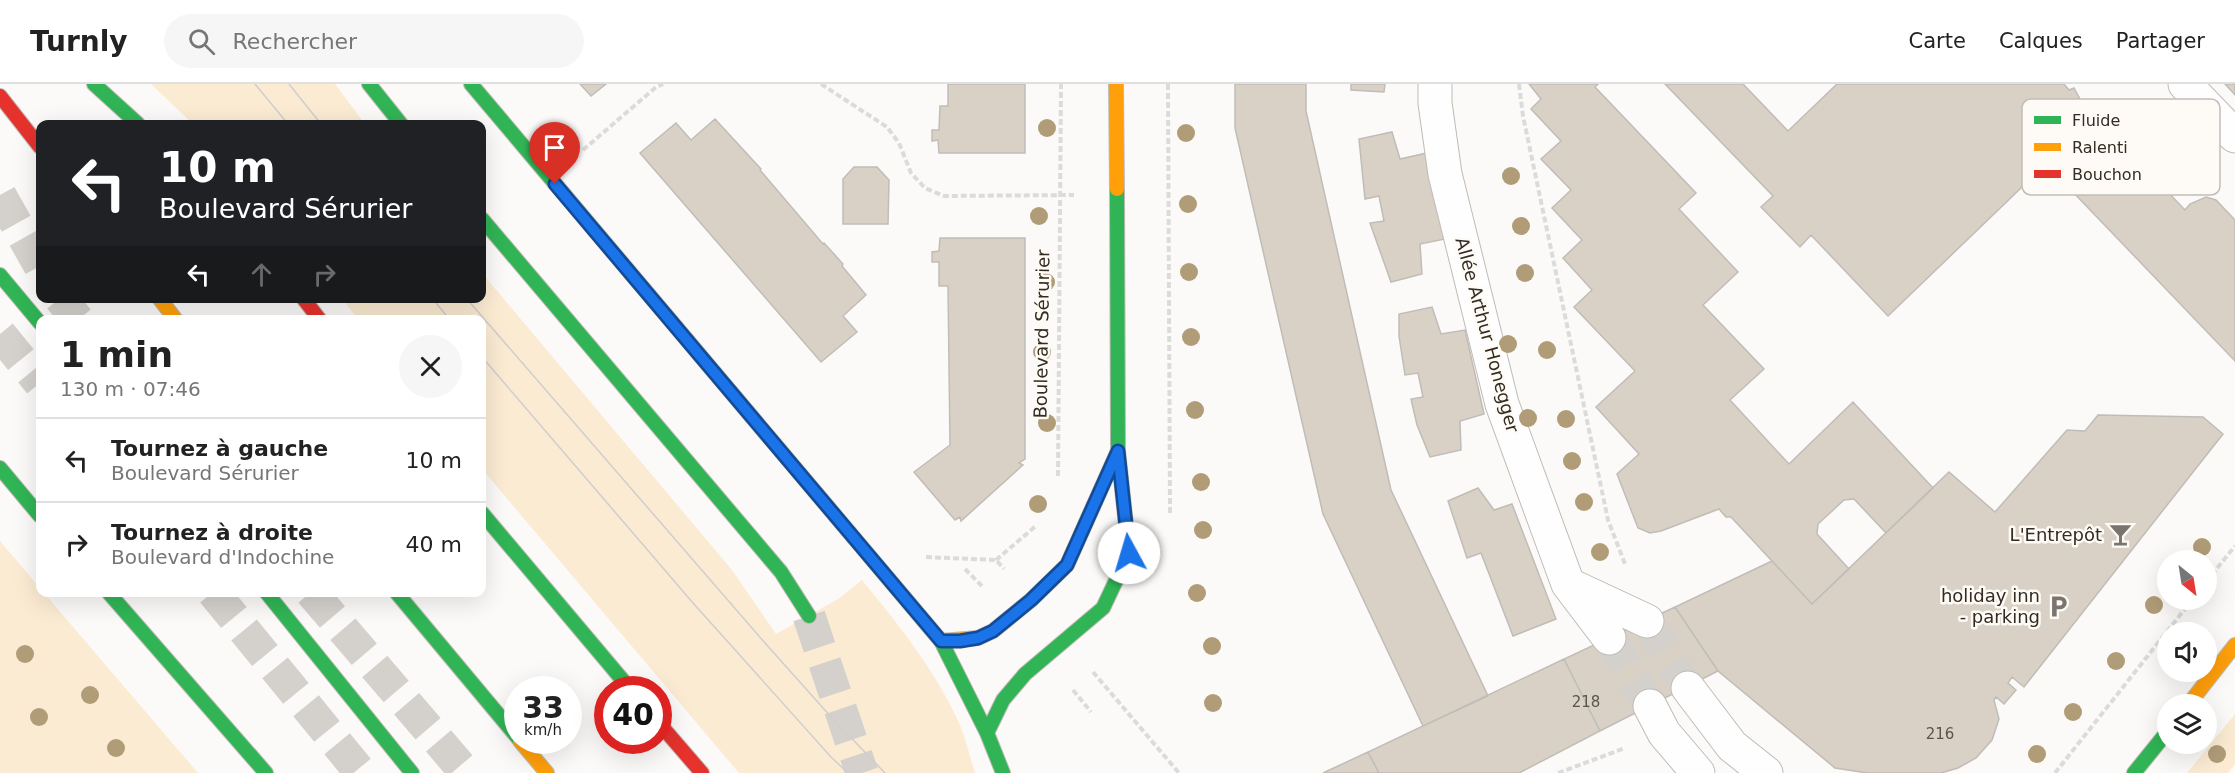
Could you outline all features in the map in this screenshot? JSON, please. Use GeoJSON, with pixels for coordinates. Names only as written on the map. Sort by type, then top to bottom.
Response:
{"type":"FeatureCollection","features":[{"type":"Feature","properties":{"kind":"main road"},"geometry":{"type":"LineString","coordinates":[[94,84],[134,120]]}},
{"type":"Feature","properties":{"kind":"main road"},"geometry":{"type":"LineString","coordinates":[[369,84],[398,120]]}},
{"type":"Feature","properties":{"kind":"main road"},"geometry":{"type":"LineString","coordinates":[[471,84],[941,641],[987,733],[1003,773]]}},
{"type":"Feature","properties":{"kind":"main road"},"geometry":{"type":"LineString","coordinates":[[987,733],[1004,700],[1025,674],[1103,608],[1129,553],[1118,451],[1116,84]]}},
{"type":"Feature","properties":{"kind":"main road"},"geometry":{"type":"LineString","coordinates":[[0,96],[36,142]]}},
{"type":"Feature","properties":{"kind":"main road"},"geometry":{"type":"LineString","coordinates":[[486,224],[781,572],[809,616]]}},
{"type":"Feature","properties":{"kind":"main road"},"geometry":{"type":"LineString","coordinates":[[0,275],[36,318]]}},
{"type":"Feature","properties":{"kind":"main road"},"geometry":{"type":"LineString","coordinates":[[163,303],[172,315]]}},
{"type":"Feature","properties":{"kind":"main road"},"geometry":{"type":"LineString","coordinates":[[307,303],[316,315]]}},
{"type":"Feature","properties":{"kind":"main road"},"geometry":{"type":"LineString","coordinates":[[941,641],[978,638],[993,631],[1031,600],[1067,565],[1118,451]]}},
{"type":"Feature","properties":{"kind":"main road"},"geometry":{"type":"LineString","coordinates":[[0,468],[36,511]]}},
{"type":"Feature","properties":{"kind":"main road"},"geometry":{"type":"LineString","coordinates":[[486,518],[619,676]]}},
{"type":"Feature","properties":{"kind":"main road"},"geometry":{"type":"LineString","coordinates":[[112,597],[266,773]]}},
{"type":"Feature","properties":{"kind":"main road"},"geometry":{"type":"LineString","coordinates":[[270,597],[412,773]]}},
{"type":"Feature","properties":{"kind":"main road"},"geometry":{"type":"LineString","coordinates":[[400,597],[504,721]]}},
{"type":"Feature","properties":{"kind":"main road"},"geometry":{"type":"LineString","coordinates":[[2197,694],[2235,645]]}},
{"type":"Feature","properties":{"kind":"main road"},"geometry":{"type":"LineString","coordinates":[[672,738],[702,773]]}},
{"type":"Feature","properties":{"kind":"main road"},"geometry":{"type":"LineString","coordinates":[[2134,773],[2157,745]]}},
{"type":"Feature","properties":{"kind":"main road"},"geometry":{"type":"LineString","coordinates":[[531,754],[547,773]]}},
{"type":"Feature","properties":{"kind":"street","name":"Allée Arthur Honegger"},"geometry":{"type":"LineString","coordinates":[[1435,84],[1435,103],[1445,174],[1502,404],[1568,584],[1610,638]]}},
{"type":"Feature","properties":{"kind":"street"},"geometry":{"type":"LineString","coordinates":[[2185,84],[2199,99]]}},
{"type":"Feature","properties":{"kind":"street"},"geometry":{"type":"LineString","coordinates":[[2220,120],[2235,136]]}},
{"type":"Feature","properties":{"kind":"street"},"geometry":{"type":"LineString","coordinates":[[1568,584],[1647,621]]}},
{"type":"Feature","properties":{"kind":"street"},"geometry":{"type":"LineString","coordinates":[[1688,688],[1732,746],[1766,773]]}},
{"type":"Feature","properties":{"kind":"street"},"geometry":{"type":"LineString","coordinates":[[1657,720],[1698,773]]}},
{"type":"Feature","properties":{"kind":"path"},"geometry":{"type":"LineString","coordinates":[[578,154],[663,84]]}},
{"type":"Feature","properties":{"kind":"path"},"geometry":{"type":"LineString","coordinates":[[821,84],[887,127],[899,143],[911,173],[925,188],[944,196],[1116,194]]}},
{"type":"Feature","properties":{"kind":"path","name":"Boulevard Sérurier"},"geometry":{"type":"LineString","coordinates":[[1058,485],[1062,84]]}},
{"type":"Feature","properties":{"kind":"path"},"geometry":{"type":"LineString","coordinates":[[1519,84],[1523,116],[1608,520],[1647,621]]}},
{"type":"Feature","properties":{"kind":"path"},"geometry":{"type":"LineString","coordinates":[[996,560],[1038,523]]}},
{"type":"Feature","properties":{"kind":"path"},"geometry":{"type":"LineString","coordinates":[[2217,568],[2235,546]]}},
{"type":"Feature","properties":{"kind":"path"},"geometry":{"type":"LineString","coordinates":[[2055,773],[2184,610]]}},
{"type":"Feature","properties":{"kind":"path"},"geometry":{"type":"LineString","coordinates":[[1086,664],[1179,773]]}},
{"type":"Feature","properties":{"kind":"path"},"geometry":{"type":"LineString","coordinates":[[1072,689],[1091,712]]}},
{"type":"Feature","properties":{"kind":"path"},"geometry":{"type":"LineString","coordinates":[[1558,773],[1657,720]]}},
{"type":"Feature","properties":{"kind":"shaded area"},"geometry":{"type":"Polygon","coordinates":[[[151,84],[335,84],[362,120],[189,120],[151,84]]]}},
{"type":"Feature","properties":{"kind":"shaded area"},"geometry":{"type":"Polygon","coordinates":[[[486,278],[732,570],[776,634],[838,599],[862,580],[903,631],[940,686],[960,725],[975,773],[739,773],[672,694],[672,676],[657,676],[486,474],[486,315],[355,315],[345,303],[486,303],[486,278]]]}},
{"type":"Feature","properties":{"kind":"shaded area"},"geometry":{"type":"Polygon","coordinates":[[[0,541],[36,583],[36,597],[47,597],[198,773],[0,773],[0,541]]]}},
{"type":"Feature","properties":{"kind":"shaded area"},"geometry":{"type":"Polygon","coordinates":[[[2235,714],[2235,764],[2228,773],[2187,773],[2202,754],[2217,754],[2217,736],[2235,714]]]}},
{"type":"Feature","properties":{"kind":"building"},"geometry":{"type":"Polygon","coordinates":[[[580,84],[606,84],[591,96],[580,84]]]}},
{"type":"Feature","properties":{"kind":"building"},"geometry":{"type":"Polygon","coordinates":[[[948,84],[1025,84],[1025,153],[939,153],[938,140],[932,141],[932,130],[939,130],[940,106],[948,106],[948,84]]]}},
{"type":"Feature","properties":{"kind":"building"},"geometry":{"type":"Polygon","coordinates":[[[1235,84],[1306,84],[1306,111],[1391,490],[1488,696],[1423,726],[1323,514],[1235,128],[1235,84]]]}},
{"type":"Feature","properties":{"kind":"building"},"geometry":{"type":"Polygon","coordinates":[[[1351,84],[1385,84],[1384,92],[1351,90],[1351,84]]]}},
{"type":"Feature","properties":{"kind":"building"},"geometry":{"type":"Polygon","coordinates":[[[1529,84],[1598,84],[1595,87],[1696,193],[1679,209],[1738,272],[1703,305],[1764,369],[1730,400],[1789,464],[1853,402],[1933,488],[1886,533],[1854,499],[1844,500],[1818,524],[1817,534],[1849,569],[1812,604],[1731,517],[1726,517],[1719,509],[1661,531],[1650,533],[1638,528],[1617,474],[1639,454],[1596,407],[1635,371],[1574,307],[1592,290],[1563,258],[1582,240],[1552,208],[1571,190],[1541,159],[1561,141],[1531,109],[1541,99],[1529,84]]]}},
{"type":"Feature","properties":{"kind":"building"},"geometry":{"type":"Polygon","coordinates":[[[1665,84],[1743,84],[1788,131],[1837,84],[2064,84],[2069,90],[2074,88],[2080,99],[2022,99],[2022,187],[1888,316],[1811,235],[1800,247],[1761,207],[1773,196],[1665,84]]]}},
{"type":"Feature","properties":{"kind":"building"},"geometry":{"type":"Polygon","coordinates":[[[2225,84],[2235,84],[2235,95],[2225,84]]]}},
{"type":"Feature","properties":{"kind":"building"},"geometry":{"type":"Polygon","coordinates":[[[715,119],[843,264],[842,266],[866,295],[843,316],[857,332],[821,362],[640,153],[676,123],[691,140],[715,119]]]}},
{"type":"Feature","properties":{"kind":"building"},"geometry":{"type":"Polygon","coordinates":[[[1392,132],[1400,159],[1427,153],[1445,239],[1420,244],[1422,274],[1391,282],[1370,223],[1384,221],[1379,196],[1365,199],[1359,139],[1392,132]]]}},
{"type":"Feature","properties":{"kind":"building"},"geometry":{"type":"Polygon","coordinates":[[[854,167],[877,167],[889,180],[888,224],[843,224],[843,179],[854,167]]]}},
{"type":"Feature","properties":{"kind":"building"},"geometry":{"type":"Polygon","coordinates":[[[2076,195],[2171,195],[2185,210],[2190,204],[2206,197],[2216,200],[2235,220],[2235,361],[2076,195]]]}},
{"type":"Feature","properties":{"kind":"building"},"geometry":{"type":"Polygon","coordinates":[[[940,238],[1025,238],[1025,459],[1019,463],[1023,465],[961,521],[960,517],[955,520],[914,472],[950,445],[948,286],[939,286],[939,262],[932,262],[932,252],[939,251],[940,238]]]}},
{"type":"Feature","properties":{"kind":"building"},"geometry":{"type":"Polygon","coordinates":[[[1432,307],[1441,334],[1465,330],[1484,414],[1460,421],[1461,450],[1430,457],[1417,425],[1411,399],[1423,397],[1418,373],[1405,375],[1399,336],[1399,314],[1432,307]]]}},
{"type":"Feature","properties":{"kind":"building"},"geometry":{"type":"Polygon","coordinates":[[[2098,415],[2203,417],[2223,434],[2024,687],[2012,677],[2008,683],[2016,690],[2004,704],[1996,697],[1994,700],[1999,719],[1992,740],[1976,758],[1958,768],[1941,773],[1867,773],[1835,768],[1718,671],[1675,607],[1772,561],[1812,604],[1949,472],[1995,512],[2067,430],[2085,431],[2098,415]]]}},
{"type":"Feature","properties":{"kind":"building"},"geometry":{"type":"Polygon","coordinates":[[[1478,488],[1494,510],[1512,504],[1556,619],[1513,636],[1481,553],[1467,558],[1448,501],[1478,488]]]}},
{"type":"Feature","properties":{"kind":"building"},"geometry":{"type":"Polygon","coordinates":[[[1675,607],[1718,671],[1600,731],[1564,659],[1675,607]]]}},
{"type":"Feature","properties":{"kind":"building"},"geometry":{"type":"Polygon","coordinates":[[[1564,659],[1600,731],[1519,773],[1379,773],[1368,752],[1564,659]]]}},
{"type":"Feature","properties":{"kind":"building"},"geometry":{"type":"Polygon","coordinates":[[[1368,752],[1379,773],[1323,773],[1368,752]]]}},
{"type":"Feature","properties":{"kind":"tunnel"},"geometry":{"type":"LineString","coordinates":[[0,195],[36,259]]}},
{"type":"Feature","properties":{"kind":"tunnel"},"geometry":{"type":"LineString","coordinates":[[64,303],[74,315]]}},
{"type":"Feature","properties":{"kind":"tunnel"},"geometry":{"type":"LineString","coordinates":[[0,334],[36,378]]}},
{"type":"Feature","properties":{"kind":"tunnel"},"geometry":{"type":"LineString","coordinates":[[217,597],[361,773]]}},
{"type":"Feature","properties":{"kind":"tunnel"},"geometry":{"type":"LineString","coordinates":[[315,597],[466,773]]}},
{"type":"Feature","properties":{"kind":"tunnel"},"geometry":{"type":"LineString","coordinates":[[809,616],[862,773]]}},
{"type":"Feature","properties":{"kind":"tunnel"},"geometry":{"type":"LineString","coordinates":[[1647,621],[1688,688]]}},
{"type":"Feature","properties":{"kind":"tunnel"},"geometry":{"type":"LineString","coordinates":[[1609,638],[1650,706]]}},
{"type":"Feature","properties":{"kind":"tram line"},"geometry":{"type":"LineString","coordinates":[[255,84],[285,120]]}},
{"type":"Feature","properties":{"kind":"tram line"},"geometry":{"type":"LineString","coordinates":[[289,84],[318,120]]}},
{"type":"Feature","properties":{"kind":"tram line"},"geometry":{"type":"LineString","coordinates":[[436,303],[446,315]]}},
{"type":"Feature","properties":{"kind":"tram line"},"geometry":{"type":"LineString","coordinates":[[470,303],[481,315]]}},
{"type":"Feature","properties":{"kind":"tram line"},"geometry":{"type":"LineString","coordinates":[[486,321],[765,643],[885,773]]}},
{"type":"Feature","properties":{"kind":"tram line"},"geometry":{"type":"LineString","coordinates":[[486,362],[693,603],[848,773]]}},
{"type":"Feature","properties":{"kind":"traffic: fast"},"geometry":{"type":"LineString","coordinates":[[94,84],[134,120]]}},
{"type":"Feature","properties":{"kind":"traffic: fast"},"geometry":{"type":"LineString","coordinates":[[369,84],[398,120]]}},
{"type":"Feature","properties":{"kind":"traffic: fast"},"geometry":{"type":"LineString","coordinates":[[471,84],[941,641],[987,733],[1003,773]]}},
{"type":"Feature","properties":{"kind":"traffic: fast"},"geometry":{"type":"LineString","coordinates":[[987,733],[1003,700],[1025,674],[1103,608],[1129,553],[1118,451],[1117,189]]}},
{"type":"Feature","properties":{"kind":"traffic: fast"},"geometry":{"type":"LineString","coordinates":[[486,224],[781,572],[809,616]]}},
{"type":"Feature","properties":{"kind":"traffic: fast"},"geometry":{"type":"LineString","coordinates":[[0,275],[36,318]]}},
{"type":"Feature","properties":{"kind":"traffic: fast"},"geometry":{"type":"LineString","coordinates":[[0,468],[36,511]]}},
{"type":"Feature","properties":{"kind":"traffic: fast"},"geometry":{"type":"LineString","coordinates":[[486,518],[619,676]]}},
{"type":"Feature","properties":{"kind":"traffic: fast"},"geometry":{"type":"LineString","coordinates":[[112,597],[266,773]]}},
{"type":"Feature","properties":{"kind":"traffic: fast"},"geometry":{"type":"LineString","coordinates":[[270,597],[412,773]]}},
{"type":"Feature","properties":{"kind":"traffic: fast"},"geometry":{"type":"LineString","coordinates":[[400,597],[504,721]]}},
{"type":"Feature","properties":{"kind":"traffic: fast"},"geometry":{"type":"LineString","coordinates":[[2134,773],[2157,745]]}},
{"type":"Feature","properties":{"kind":"traffic: slow"},"geometry":{"type":"LineString","coordinates":[[1116,84],[1117,189]]}},
{"type":"Feature","properties":{"kind":"traffic: slow"},"geometry":{"type":"LineString","coordinates":[[163,303],[172,315]]}},
{"type":"Feature","properties":{"kind":"traffic: slow"},"geometry":{"type":"LineString","coordinates":[[941,641],[978,638],[993,631],[1031,600],[1067,565],[1117,453]]}},
{"type":"Feature","properties":{"kind":"traffic: slow"},"geometry":{"type":"LineString","coordinates":[[2197,694],[2235,645]]}},
{"type":"Feature","properties":{"kind":"traffic: slow"},"geometry":{"type":"LineString","coordinates":[[531,754],[547,773]]}},
{"type":"Feature","properties":{"kind":"traffic: jam"},"geometry":{"type":"LineString","coordinates":[[0,96],[36,142]]}},
{"type":"Feature","properties":{"kind":"traffic: jam"},"geometry":{"type":"LineString","coordinates":[[307,303],[316,315]]}},
{"type":"Feature","properties":{"kind":"traffic: jam"},"geometry":{"type":"LineString","coordinates":[[672,738],[702,773]]}},
{"type":"Feature","properties":{"kind":"place","name":"L'Entrepôt"},"geometry":{"type":"Point","coordinates":[2120,535]}},
{"type":"Feature","properties":{"kind":"place","name":"holiday inn - parking"},"geometry":{"type":"Point","coordinates":[2058,606]}},
{"type":"Feature","properties":{"kind":"route"},"geometry":{"type":"LineString","coordinates":[[555,184],[941,641],[978,638],[993,631],[1031,600],[1067,565],[1118,451],[1129,553]]}}]}
